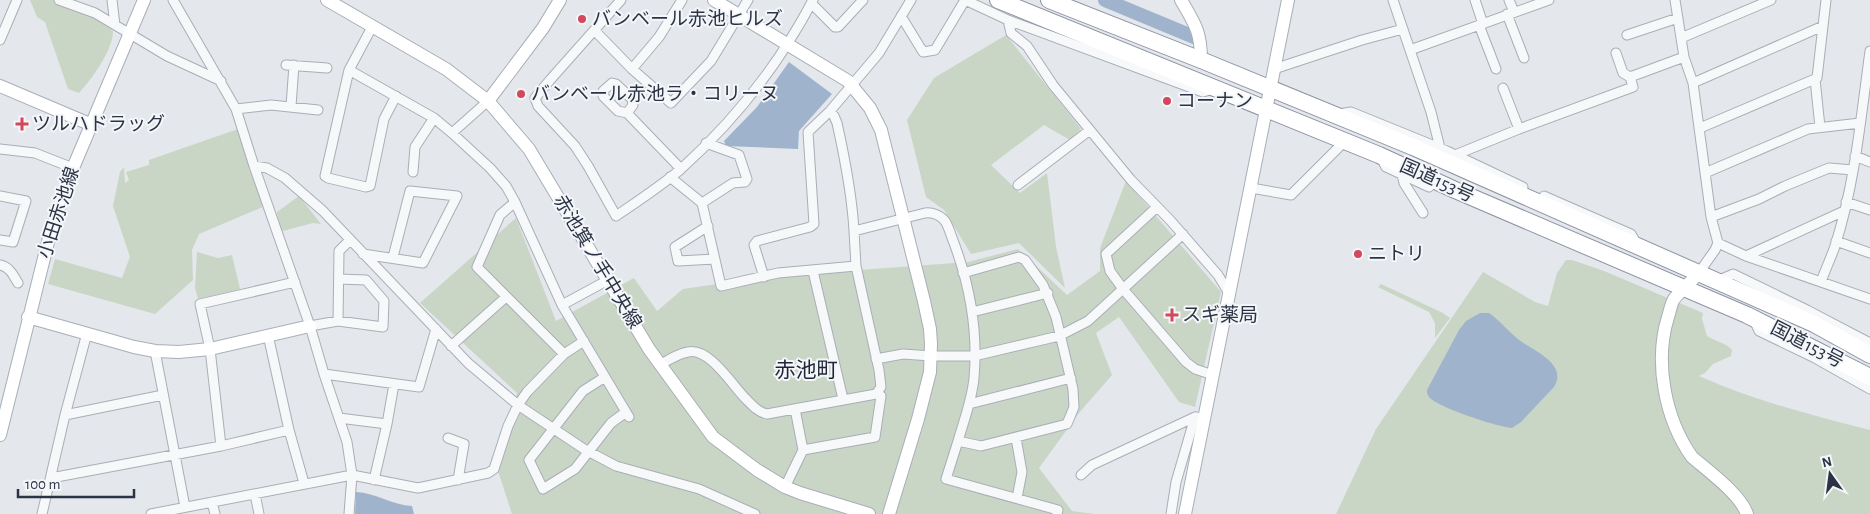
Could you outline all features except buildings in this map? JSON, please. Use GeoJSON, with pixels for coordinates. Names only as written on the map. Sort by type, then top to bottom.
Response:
{"type":"FeatureCollection","features":[{"type":"Feature","properties":{"kind":"highway","name":"国道153号"},"geometry":{"type":"LineString","coordinates":[[998,0],[1379,155],[1453,193],[1752,317],[1866,381]]}},
{"type":"Feature","properties":{"kind":"highway","name":"国道153号"},"geometry":{"type":"LineString","coordinates":[[1049,0],[1201,60],[1500,185],[1814,324],[1870,355]]}},
{"type":"Feature","properties":{"kind":"street"},"geometry":{"type":"LineString","coordinates":[[0,40],[17,0]]}},
{"type":"Feature","properties":{"kind":"street"},"geometry":{"type":"LineString","coordinates":[[59,0],[95,13],[167,56],[221,81]]}},
{"type":"Feature","properties":{"kind":"street"},"geometry":{"type":"LineString","coordinates":[[112,0],[115,25]]}},
{"type":"Feature","properties":{"kind":"street","name":"小田赤池線"},"geometry":{"type":"LineString","coordinates":[[0,434],[50,234],[73,168],[128,34],[144,0]]}},
{"type":"Feature","properties":{"kind":"street"},"geometry":{"type":"LineString","coordinates":[[173,0],[236,109],[310,326],[347,442],[352,475],[349,514]]}},
{"type":"Feature","properties":{"kind":"street","name":"赤池箕ノ手中央線"},"geometry":{"type":"LineString","coordinates":[[326,0],[446,69],[488,100],[529,149],[660,365],[713,437],[756,470],[785,486],[800,493],[869,514]]}},
{"type":"Feature","properties":{"kind":"street"},"geometry":{"type":"LineString","coordinates":[[452,133],[488,100],[543,28],[560,0]]}},
{"type":"Feature","properties":{"kind":"street"},"geometry":{"type":"LineString","coordinates":[[621,0],[535,98],[538,106],[575,146],[616,216],[670,177],[706,144],[755,90],[812,2],[834,27],[838,27],[862,0]]}},
{"type":"Feature","properties":{"kind":"street"},"geometry":{"type":"LineString","coordinates":[[632,69],[659,37],[682,0]]}},
{"type":"Feature","properties":{"kind":"street"},"geometry":{"type":"LineString","coordinates":[[714,0],[852,85],[870,108],[881,130],[930,329],[931,356],[930,372],[918,419],[889,514]]}},
{"type":"Feature","properties":{"kind":"street"},"geometry":{"type":"LineString","coordinates":[[595,31],[667,101],[673,102],[711,60],[748,0]]}},
{"type":"Feature","properties":{"kind":"street"},"geometry":{"type":"LineString","coordinates":[[764,277],[754,245],[757,241],[812,227],[814,224],[808,132],[830,111],[879,53],[911,0]]}},
{"type":"Feature","properties":{"kind":"street"},"geometry":{"type":"LineString","coordinates":[[901,16],[924,52],[935,50],[965,0],[1008,20],[1203,92],[1218,88]]}},
{"type":"Feature","properties":{"kind":"street"},"geometry":{"type":"LineString","coordinates":[[1181,0],[1197,27],[1201,40],[1201,60]]}},
{"type":"Feature","properties":{"kind":"street"},"geometry":{"type":"LineString","coordinates":[[1171,514],[1176,482],[1214,375],[1267,108],[1269,88],[1288,0]]}},
{"type":"Feature","properties":{"kind":"street"},"geometry":{"type":"LineString","coordinates":[[1393,0],[1431,112],[1440,148]]}},
{"type":"Feature","properties":{"kind":"street"},"geometry":{"type":"LineString","coordinates":[[1474,0],[1496,69]]}},
{"type":"Feature","properties":{"kind":"street"},"geometry":{"type":"LineString","coordinates":[[1509,0],[1524,58]]}},
{"type":"Feature","properties":{"kind":"street"},"geometry":{"type":"LineString","coordinates":[[1675,0],[1684,57],[1693,83],[1705,173],[1718,243],[1698,274],[1674,300],[1666,323],[1662,365],[1667,400],[1679,437],[1692,457],[1736,497],[1746,508],[1747,514]]}},
{"type":"Feature","properties":{"kind":"street"},"geometry":{"type":"LineString","coordinates":[[1681,38],[1771,0]]}},
{"type":"Feature","properties":{"kind":"street"},"geometry":{"type":"LineString","coordinates":[[1820,126],[1815,79],[1817,78],[1826,0]]}},
{"type":"Feature","properties":{"kind":"street"},"geometry":{"type":"LineString","coordinates":[[1410,50],[1543,1]]}},
{"type":"Feature","properties":{"kind":"street"},"geometry":{"type":"LineString","coordinates":[[1627,35],[1678,18]]}},
{"type":"Feature","properties":{"kind":"street"},"geometry":{"type":"LineString","coordinates":[[1008,20],[1011,34],[1027,46],[1053,85],[1131,180],[1183,234],[1218,275],[1230,295]]}},
{"type":"Feature","properties":{"kind":"street"},"geometry":{"type":"LineString","coordinates":[[1048,20],[1054,37]]}},
{"type":"Feature","properties":{"kind":"street"},"geometry":{"type":"LineString","coordinates":[[372,26],[349,70],[325,176],[366,187],[370,186],[384,119],[396,96]]}},
{"type":"Feature","properties":{"kind":"street"},"geometry":{"type":"LineString","coordinates":[[1693,83],[1823,26]]}},
{"type":"Feature","properties":{"kind":"street"},"geometry":{"type":"LineString","coordinates":[[1274,70],[1362,40],[1403,29]]}},
{"type":"Feature","properties":{"kind":"street"},"geometry":{"type":"LineString","coordinates":[[1820,282],[1836,241],[1853,170],[1860,123],[1867,100],[1870,51]]}},
{"type":"Feature","properties":{"kind":"street"},"geometry":{"type":"LineString","coordinates":[[1455,155],[1633,87],[1630,77],[1623,73],[1616,53]]}},
{"type":"Feature","properties":{"kind":"street"},"geometry":{"type":"LineString","coordinates":[[1630,77],[1684,57]]}},
{"type":"Feature","properties":{"kind":"street"},"geometry":{"type":"LineString","coordinates":[[291,106],[290,65],[327,68]]}},
{"type":"Feature","properties":{"kind":"street"},"geometry":{"type":"LineString","coordinates":[[349,70],[434,118],[490,168],[506,186],[562,305],[584,341],[627,414],[611,423],[575,469],[543,489],[529,460],[583,391],[605,377]]}},
{"type":"Feature","properties":{"kind":"street"},"geometry":{"type":"LineString","coordinates":[[1700,128],[1815,79]]}},
{"type":"Feature","properties":{"kind":"street"},"geometry":{"type":"LineString","coordinates":[[0,86],[92,125]]}},
{"type":"Feature","properties":{"kind":"street"},"geometry":{"type":"LineString","coordinates":[[1503,88],[1519,129]]}},
{"type":"Feature","properties":{"kind":"street"},"geometry":{"type":"LineString","coordinates":[[236,109],[271,105],[318,110]]}},
{"type":"Feature","properties":{"kind":"street"},"geometry":{"type":"LineString","coordinates":[[830,111],[837,123],[853,201],[856,266],[881,387],[876,394]]}},
{"type":"Feature","properties":{"kind":"street"},"geometry":{"type":"LineString","coordinates":[[1334,115],[1351,112],[1440,148],[1632,234],[1638,247]]}},
{"type":"Feature","properties":{"kind":"street"},"geometry":{"type":"LineString","coordinates":[[627,113],[680,169]]}},
{"type":"Feature","properties":{"kind":"street"},"geometry":{"type":"LineString","coordinates":[[413,172],[415,147],[434,118]]}},
{"type":"Feature","properties":{"kind":"street"},"geometry":{"type":"LineString","coordinates":[[1705,173],[1808,129],[1820,126],[1860,123]]}},
{"type":"Feature","properties":{"kind":"street"},"geometry":{"type":"LineString","coordinates":[[1018,185],[1090,130]]}},
{"type":"Feature","properties":{"kind":"street"},"geometry":{"type":"LineString","coordinates":[[1251,188],[1291,195],[1345,141]]}},
{"type":"Feature","properties":{"kind":"street"},"geometry":{"type":"LineString","coordinates":[[702,203],[726,186],[745,182],[747,179],[740,155],[706,144]]}},
{"type":"Feature","properties":{"kind":"street"},"geometry":{"type":"LineString","coordinates":[[0,149],[35,153],[73,168]]}},
{"type":"Feature","properties":{"kind":"street"},"geometry":{"type":"LineString","coordinates":[[1379,155],[1386,167],[1402,175],[1453,193]]}},
{"type":"Feature","properties":{"kind":"street"},"geometry":{"type":"LineString","coordinates":[[1855,156],[1870,162]]}},
{"type":"Feature","properties":{"kind":"street"},"geometry":{"type":"LineString","coordinates":[[254,166],[267,168],[285,178],[323,211],[468,363],[518,405],[589,452],[616,466],[699,489],[755,514]]}},
{"type":"Feature","properties":{"kind":"street"},"geometry":{"type":"LineString","coordinates":[[1712,217],[1830,168],[1853,170]]}},
{"type":"Feature","properties":{"kind":"street"},"geometry":{"type":"LineString","coordinates":[[1402,175],[1404,183],[1422,213]]}},
{"type":"Feature","properties":{"kind":"street"},"geometry":{"type":"LineString","coordinates":[[670,177],[702,203],[721,286],[778,273],[856,266]]}},
{"type":"Feature","properties":{"kind":"street"},"geometry":{"type":"LineString","coordinates":[[1500,185],[1517,184]]}},
{"type":"Feature","properties":{"kind":"street"},"geometry":{"type":"LineString","coordinates":[[363,254],[423,263],[457,196],[410,191],[393,257]]}},
{"type":"Feature","properties":{"kind":"street"},"geometry":{"type":"LineString","coordinates":[[0,196],[26,201],[13,242],[0,240]]}},
{"type":"Feature","properties":{"kind":"street"},"geometry":{"type":"LineString","coordinates":[[515,202],[500,215],[477,266],[564,354]]}},
{"type":"Feature","properties":{"kind":"street"},"geometry":{"type":"LineString","coordinates":[[1746,256],[1845,206],[1870,210]]}},
{"type":"Feature","properties":{"kind":"street"},"geometry":{"type":"LineString","coordinates":[[1157,207],[1106,254],[1110,271],[1123,289],[1186,362],[1195,369],[1214,375]]}},
{"type":"Feature","properties":{"kind":"street"},"geometry":{"type":"LineString","coordinates":[[854,231],[930,213],[946,222],[963,274],[972,312],[974,356],[974,378],[969,404],[946,479],[1058,510],[1057,514]]}},
{"type":"Feature","properties":{"kind":"street"},"geometry":{"type":"LineString","coordinates":[[708,226],[675,247],[678,261],[715,259]]}},
{"type":"Feature","properties":{"kind":"street"},"geometry":{"type":"LineString","coordinates":[[876,359],[903,354],[974,356],[1060,336],[1088,321],[1183,234]]}},
{"type":"Feature","properties":{"kind":"street"},"geometry":{"type":"LineString","coordinates":[[338,322],[339,251],[350,240]]}},
{"type":"Feature","properties":{"kind":"street"},"geometry":{"type":"LineString","coordinates":[[1836,241],[1870,253]]}},
{"type":"Feature","properties":{"kind":"street"},"geometry":{"type":"LineString","coordinates":[[1718,243],[1746,256],[1870,299]]}},
{"type":"Feature","properties":{"kind":"street"},"geometry":{"type":"LineString","coordinates":[[958,441],[981,446],[1067,424],[1074,407],[1071,378],[1048,293],[1024,260],[1018,257],[963,274]]}},
{"type":"Feature","properties":{"kind":"street"},"geometry":{"type":"LineString","coordinates":[[0,265],[5,266],[12,272],[18,283]]}},
{"type":"Feature","properties":{"kind":"street"},"geometry":{"type":"LineString","coordinates":[[813,271],[843,400]]}},
{"type":"Feature","properties":{"kind":"street"},"geometry":{"type":"LineString","coordinates":[[1717,281],[1733,274],[1870,343]]}},
{"type":"Feature","properties":{"kind":"street"},"geometry":{"type":"LineString","coordinates":[[28,317],[134,347],[155,351],[179,352],[210,349],[310,326],[338,322],[383,327],[384,300],[366,280],[339,279]]}},
{"type":"Feature","properties":{"kind":"street"},"geometry":{"type":"LineString","coordinates":[[562,305],[608,280]]}},
{"type":"Feature","properties":{"kind":"street"},"geometry":{"type":"LineString","coordinates":[[221,446],[210,349],[200,304],[295,282]]}},
{"type":"Feature","properties":{"kind":"street"},"geometry":{"type":"LineString","coordinates":[[972,312],[1048,293]]}},
{"type":"Feature","properties":{"kind":"street"},"geometry":{"type":"LineString","coordinates":[[452,346],[506,297]]}},
{"type":"Feature","properties":{"kind":"street"},"geometry":{"type":"LineString","coordinates":[[324,374],[419,387],[436,330]]}},
{"type":"Feature","properties":{"kind":"street"},"geometry":{"type":"LineString","coordinates":[[42,514],[87,333]]}},
{"type":"Feature","properties":{"kind":"street"},"geometry":{"type":"LineString","coordinates":[[268,335],[289,430],[304,483]]}},
{"type":"Feature","properties":{"kind":"street"},"geometry":{"type":"LineString","coordinates":[[151,514],[352,475],[418,488],[488,473],[494,469],[508,426],[518,405],[527,392],[564,354],[584,341]]}},
{"type":"Feature","properties":{"kind":"street"},"geometry":{"type":"LineString","coordinates":[[155,351],[185,507]]}},
{"type":"Feature","properties":{"kind":"street"},"geometry":{"type":"LineString","coordinates":[[660,365],[674,356],[689,351],[700,353],[714,362],[732,385],[759,412],[767,414],[876,394],[881,396],[875,437],[803,450]]}},
{"type":"Feature","properties":{"kind":"street"},"geometry":{"type":"LineString","coordinates":[[969,404],[1071,378]]}},
{"type":"Feature","properties":{"kind":"street"},"geometry":{"type":"LineString","coordinates":[[374,480],[394,384]]}},
{"type":"Feature","properties":{"kind":"street"},"geometry":{"type":"LineString","coordinates":[[65,416],[163,395]]}},
{"type":"Feature","properties":{"kind":"street"},"geometry":{"type":"LineString","coordinates":[[785,486],[803,450],[795,409]]}},
{"type":"Feature","properties":{"kind":"street"},"geometry":{"type":"LineString","coordinates":[[1081,475],[1092,465],[1200,416]]}},
{"type":"Feature","properties":{"kind":"street"},"geometry":{"type":"LineString","coordinates":[[1185,514],[1200,416]]}},
{"type":"Feature","properties":{"kind":"street"},"geometry":{"type":"LineString","coordinates":[[339,418],[387,424]]}},
{"type":"Feature","properties":{"kind":"street"},"geometry":{"type":"LineString","coordinates":[[51,478],[221,446],[289,430]]}},
{"type":"Feature","properties":{"kind":"street"},"geometry":{"type":"LineString","coordinates":[[448,438],[464,444],[458,480]]}},
{"type":"Feature","properties":{"kind":"street"},"geometry":{"type":"LineString","coordinates":[[1016,438],[1022,472],[1017,498]]}},
{"type":"Feature","properties":{"kind":"street"},"geometry":{"type":"LineString","coordinates":[[255,494],[260,514]]}},
{"type":"Feature","properties":{"kind":"street"},"geometry":{"type":"LineString","coordinates":[[212,502],[215,514]]}},
{"type":"Feature","properties":{"kind":"green space"},"geometry":{"type":"Polygon","coordinates":[[[30,0],[54,0],[94,16],[113,31],[110,47],[106,55],[79,93],[68,89],[45,22],[37,17],[30,0]]]}},
{"type":"Feature","properties":{"kind":"green space"},"geometry":{"type":"Polygon","coordinates":[[[1006,35],[1081,129],[1070,140],[1044,125],[991,165],[1020,193],[1047,173],[1056,247],[1065,288],[1019,243],[971,254],[944,210],[926,197],[907,120],[934,78],[1006,35]]]}},
{"type":"Feature","properties":{"kind":"green space"},"geometry":{"type":"Polygon","coordinates":[[[238,129],[265,206],[199,234],[192,250],[193,280],[155,314],[48,284],[55,259],[122,278],[130,257],[113,206],[120,172],[124,167],[125,183],[129,180],[126,172],[149,165],[149,160],[238,129]]]}},
{"type":"Feature","properties":{"kind":"green space"},"geometry":{"type":"Polygon","coordinates":[[[1126,181],[1221,292],[1195,407],[1179,402],[1119,317],[1096,333],[1112,375],[1079,413],[1039,468],[1072,511],[1095,514],[512,514],[498,471],[517,393],[420,303],[516,218],[556,321],[634,278],[657,311],[683,289],[764,277],[968,262],[1018,249],[1067,295],[1100,271],[1100,248],[1126,181]]]}},
{"type":"Feature","properties":{"kind":"green space"},"geometry":{"type":"Polygon","coordinates":[[[299,196],[321,224],[313,223],[283,231],[280,228],[277,212],[299,196]]]}},
{"type":"Feature","properties":{"kind":"green space"},"geometry":{"type":"Polygon","coordinates":[[[197,252],[218,258],[232,255],[240,289],[198,299],[195,288],[197,252]]]}},
{"type":"Feature","properties":{"kind":"green space"},"geometry":{"type":"Polygon","coordinates":[[[1566,260],[1572,260],[1604,271],[1703,313],[1702,319],[1707,336],[1732,350],[1731,356],[1713,364],[1705,373],[1699,376],[1762,400],[1870,430],[1870,514],[1336,514],[1376,429],[1483,272],[1535,302],[1548,306],[1557,273],[1566,260]]]}},
{"type":"Feature","properties":{"kind":"green space"},"geometry":{"type":"Polygon","coordinates":[[[1381,284],[1450,318],[1435,338],[1435,323],[1429,312],[1378,287],[1381,284]]]}},
{"type":"Feature","properties":{"kind":"water"},"geometry":{"type":"Polygon","coordinates":[[[789,62],[832,94],[799,131],[798,149],[726,146],[724,141],[757,107],[789,62]]]}},
{"type":"Feature","properties":{"kind":"water"},"geometry":{"type":"Polygon","coordinates":[[[1480,313],[1489,313],[1493,316],[1517,338],[1542,354],[1557,372],[1554,387],[1521,422],[1512,428],[1455,411],[1434,401],[1427,393],[1459,330],[1466,321],[1480,313]]]}},
{"type":"Feature","properties":{"kind":"water"},"geometry":{"type":"Polygon","coordinates":[[[356,492],[412,506],[414,514],[355,514],[356,492]]]}},
{"type":"Feature","properties":{"kind":"waterway"},"geometry":{"type":"LineString","coordinates":[[1105,0],[1194,37]]}},
{"type":"Feature","properties":{"kind":"place","name":"バンベール赤池ヒルズ"},"geometry":{"type":"Point","coordinates":[582,19]}},
{"type":"Feature","properties":{"kind":"place","name":"バンベール赤池ラ・コリーヌ"},"geometry":{"type":"Point","coordinates":[521,94]}},
{"type":"Feature","properties":{"kind":"place","name":"コーナン"},"geometry":{"type":"Point","coordinates":[1167,101]}},
{"type":"Feature","properties":{"kind":"place","name":"ツルハドラッグ"},"geometry":{"type":"Point","coordinates":[22,124]}},
{"type":"Feature","properties":{"kind":"place","name":"ニトリ"},"geometry":{"type":"Point","coordinates":[1358,254]}},
{"type":"Feature","properties":{"kind":"place","name":"スギ薬局"},"geometry":{"type":"Point","coordinates":[1172,315]}},
{"type":"Feature","properties":{"kind":"district","name":"赤池町"},"geometry":{"type":"Point","coordinates":[806,370]}}]}
